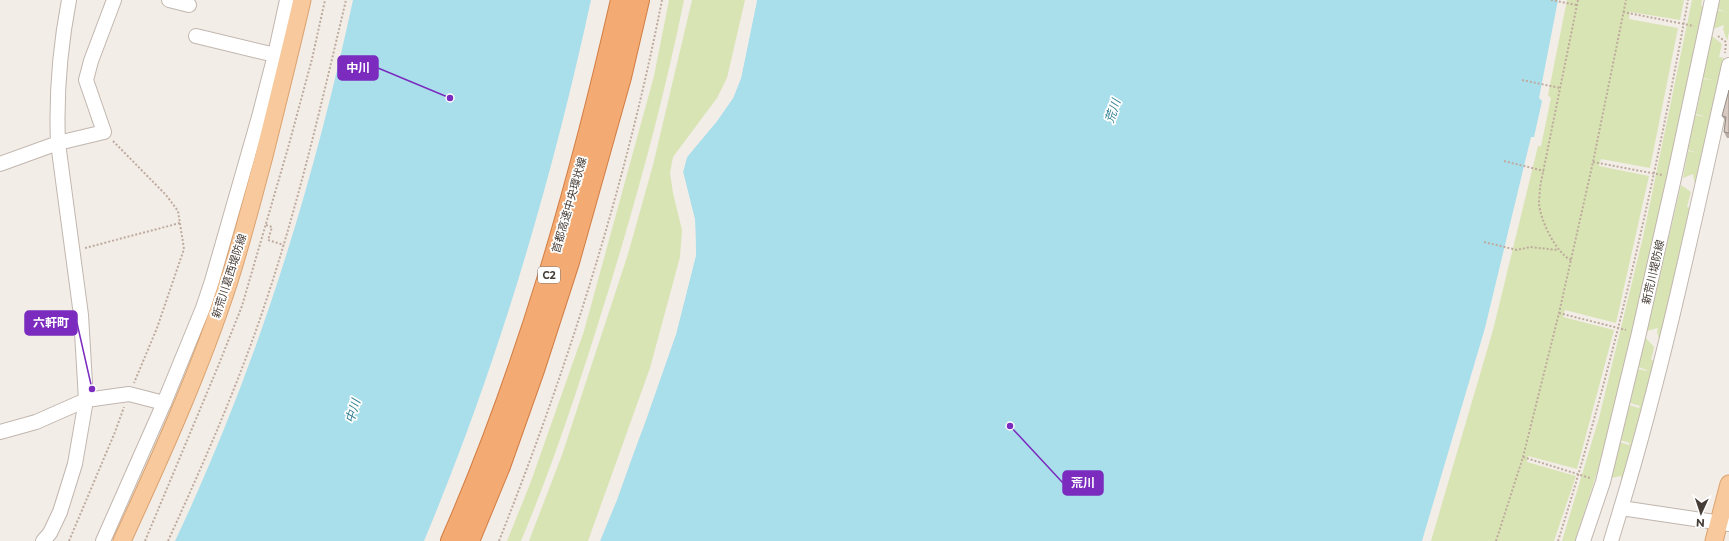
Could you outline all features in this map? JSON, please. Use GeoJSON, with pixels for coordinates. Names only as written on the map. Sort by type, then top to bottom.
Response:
{"type":"FeatureCollection","features":[{"type":"Feature","properties":{"kind":"highway","name":"首都高速中央環状線"},"geometry":{"type":"LineString","coordinates":[[451,541],[488,450],[543,295],[587,141],[621,0]]}},
{"type":"Feature","properties":{"kind":"highway","name":"首都高速中央環状線"},"geometry":{"type":"LineString","coordinates":[[469,541],[500,466],[534,370],[569,262],[622,77],[639,0]]}},
{"type":"Feature","properties":{"kind":"main road","name":"新荒川葛西堤防線"},"geometry":{"type":"LineString","coordinates":[[122,541],[160,456],[200,359],[220,281],[246,223],[286,72],[302,0]]}},
{"type":"Feature","properties":{"kind":"main road"},"geometry":{"type":"LineString","coordinates":[[1714,541],[1724,523],[1729,484]]}},
{"type":"Feature","properties":{"kind":"street"},"geometry":{"type":"LineString","coordinates":[[43,541],[50,533],[60,512],[75,464],[86,400],[81,315],[58,143],[58,88],[62,36],[69,0]]}},
{"type":"Feature","properties":{"kind":"street"},"geometry":{"type":"LineString","coordinates":[[0,164],[58,143],[104,132],[86,80],[91,61],[114,0]]}},
{"type":"Feature","properties":{"kind":"street"},"geometry":{"type":"LineString","coordinates":[[168,0],[188,5]]}},
{"type":"Feature","properties":{"kind":"street"},"geometry":{"type":"LineString","coordinates":[[103,541],[164,403],[203,308],[220,281],[228,228],[275,55],[287,0]]}},
{"type":"Feature","properties":{"kind":"street","name":"新荒川堤防線"},"geometry":{"type":"LineString","coordinates":[[1583,541],[1603,482],[1637,341],[1712,0]]}},
{"type":"Feature","properties":{"kind":"street"},"geometry":{"type":"LineString","coordinates":[[196,36],[275,55]]}},
{"type":"Feature","properties":{"kind":"street"},"geometry":{"type":"LineString","coordinates":[[1611,541],[1622,508],[1663,358],[1729,65]]}},
{"type":"Feature","properties":{"kind":"street"},"geometry":{"type":"LineString","coordinates":[[0,432],[36,422],[86,400],[129,394],[164,403]]}},
{"type":"Feature","properties":{"kind":"street"},"geometry":{"type":"LineString","coordinates":[[1622,508],[1724,523]]}},
{"type":"Feature","properties":{"kind":"path"},"geometry":{"type":"LineString","coordinates":[[168,541],[205,460],[228,404],[266,302],[284,245],[324,92],[346,0]]}},
{"type":"Feature","properties":{"kind":"path"},"geometry":{"type":"LineString","coordinates":[[499,541],[559,380],[607,224],[634,125],[662,0]]}},
{"type":"Feature","properties":{"kind":"path"},"geometry":{"type":"LineString","coordinates":[[1551,0],[1578,5]]}},
{"type":"Feature","properties":{"kind":"path"},"geometry":{"type":"LineString","coordinates":[[1571,260],[1565,257],[1558,250],[1549,233],[1539,204],[1540,187],[1578,0]]}},
{"type":"Feature","properties":{"kind":"path"},"geometry":{"type":"LineString","coordinates":[[1496,541],[1523,457],[1559,313],[1626,0]]}},
{"type":"Feature","properties":{"kind":"path"},"geometry":{"type":"LineString","coordinates":[[1558,541],[1579,474],[1618,328],[1654,173],[1688,0]]}},
{"type":"Feature","properties":{"kind":"path"},"geometry":{"type":"LineString","coordinates":[[1623,12],[1697,27]]}},
{"type":"Feature","properties":{"kind":"path"},"geometry":{"type":"LineString","coordinates":[[1714,33],[1726,42],[1725,53],[1729,54]]}},
{"type":"Feature","properties":{"kind":"path"},"geometry":{"type":"LineString","coordinates":[[1522,80],[1560,88]]}},
{"type":"Feature","properties":{"kind":"path"},"geometry":{"type":"LineString","coordinates":[[68,541],[115,432],[129,394],[157,328],[184,249],[178,211],[166,195],[104,132]]}},
{"type":"Feature","properties":{"kind":"path"},"geometry":{"type":"LineString","coordinates":[[1504,161],[1544,171]]}},
{"type":"Feature","properties":{"kind":"path"},"geometry":{"type":"LineString","coordinates":[[1592,162],[1654,173]]}},
{"type":"Feature","properties":{"kind":"path"},"geometry":{"type":"LineString","coordinates":[[73,251],[180,223]]}},
{"type":"Feature","properties":{"kind":"path"},"geometry":{"type":"LineString","coordinates":[[266,225],[272,227],[268,240],[284,245]]}},
{"type":"Feature","properties":{"kind":"path"},"geometry":{"type":"LineString","coordinates":[[1484,242],[1517,250],[1530,247],[1558,250]]}},
{"type":"Feature","properties":{"kind":"path"},"geometry":{"type":"LineString","coordinates":[[1559,313],[1618,328]]}},
{"type":"Feature","properties":{"kind":"path"},"geometry":{"type":"LineString","coordinates":[[1523,457],[1595,479]]}},
{"type":"Feature","properties":{"kind":"green space"},"geometry":{"type":"Polygon","coordinates":[[[669,0],[684,0],[656,123],[622,244],[580,379],[542,487],[521,541],[507,541],[530,484],[584,331],[654,76],[669,0]]]}},
{"type":"Feature","properties":{"kind":"green space"},"geometry":{"type":"Polygon","coordinates":[[[692,0],[745,0],[727,78],[717,98],[673,157],[670,173],[682,230],[680,257],[650,368],[588,541],[529,541],[562,455],[628,254],[653,165],[692,0]]]}},
{"type":"Feature","properties":{"kind":"green space"},"geometry":{"type":"Polygon","coordinates":[[[1567,0],[1684,0],[1680,20],[1630,12],[1629,19],[1678,28],[1650,168],[1601,159],[1599,166],[1649,176],[1616,323],[1565,310],[1563,317],[1614,330],[1577,469],[1528,456],[1527,462],[1576,476],[1554,541],[1431,541],[1493,330],[1538,146],[1541,146],[1551,98],[1548,95],[1567,0]]]}},
{"type":"Feature","properties":{"kind":"green space"},"geometry":{"type":"Polygon","coordinates":[[[1692,0],[1702,0],[1701,6],[1703,6],[1668,176],[1615,408],[1595,479],[1575,541],[1562,541],[1599,418],[1643,237],[1692,0]]]}},
{"type":"Feature","properties":{"kind":"green space"},"geometry":{"type":"Polygon","coordinates":[[[1720,0],[1729,0],[1729,32],[1727,41],[1723,29],[1724,25],[1713,29],[1717,10],[1726,12],[1718,9],[1720,0]]]}},
{"type":"Feature","properties":{"kind":"green space"},"geometry":{"type":"Polygon","coordinates":[[[1711,35],[1722,44],[1719,57],[1724,58],[1696,190],[1693,174],[1683,178],[1688,151],[1699,153],[1688,150],[1695,115],[1706,117],[1696,114],[1703,79],[1713,80],[1703,78],[1711,35]]]}},
{"type":"Feature","properties":{"kind":"green space"},"geometry":{"type":"Polygon","coordinates":[[[1681,185],[1691,192],[1687,207],[1692,208],[1660,343],[1657,332],[1658,328],[1647,331],[1681,185]]]}},
{"type":"Feature","properties":{"kind":"green space"},"geometry":{"type":"Polygon","coordinates":[[[1645,337],[1654,347],[1651,360],[1655,361],[1620,496],[1621,476],[1611,478],[1619,442],[1629,445],[1630,443],[1620,440],[1629,405],[1639,408],[1640,406],[1630,403],[1638,369],[1647,371],[1638,367],[1645,337]]]}},
{"type":"Feature","properties":{"kind":"water"},"geometry":{"type":"Polygon","coordinates":[[[353,0],[591,0],[540,206],[498,342],[475,409],[424,541],[175,541],[205,476],[232,410],[280,275],[320,139],[353,0]]]}},
{"type":"Feature","properties":{"kind":"water"},"geometry":{"type":"Polygon","coordinates":[[[757,0],[1558,0],[1539,98],[1542,101],[1534,137],[1531,137],[1485,328],[1422,541],[600,541],[645,423],[676,334],[696,255],[695,220],[683,172],[687,157],[717,121],[733,98],[741,78],[757,0]]]}},
{"type":"Feature","properties":{"kind":"pier"},"geometry":{"type":"Polygon","coordinates":[[[755,0],[757,0],[741,78],[733,98],[717,121],[687,157],[683,172],[695,220],[696,255],[676,334],[617,500],[600,541],[598,541],[643,423],[674,333],[694,255],[693,221],[681,172],[683,164],[686,155],[716,120],[731,97],[739,78],[755,0]]]}},
{"type":"Feature","properties":{"kind":"building"},"geometry":{"type":"Polygon","coordinates":[[[1729,90],[1729,133],[1724,132],[1726,117],[1722,116],[1729,90]]]}},
{"type":"Feature","properties":{"kind":"place","name":"中川"},"geometry":{"type":"Point","coordinates":[450,98]}},
{"type":"Feature","properties":{"kind":"place","name":"六軒町"},"geometry":{"type":"Point","coordinates":[92,389]}},
{"type":"Feature","properties":{"kind":"place","name":"荒川"},"geometry":{"type":"Point","coordinates":[1010,426]}}]}
